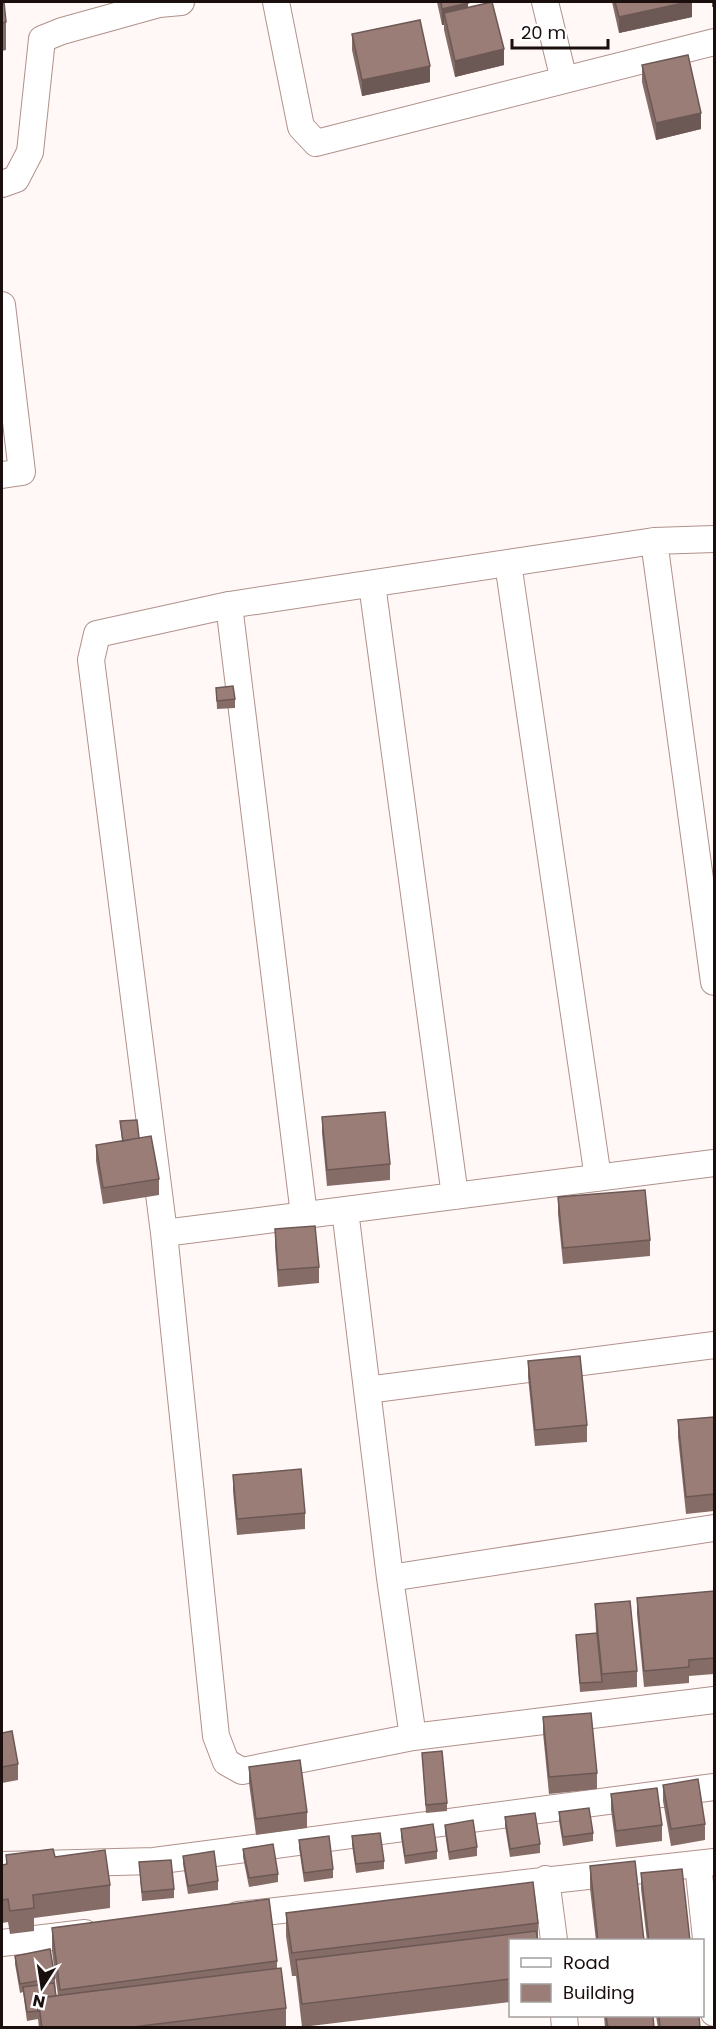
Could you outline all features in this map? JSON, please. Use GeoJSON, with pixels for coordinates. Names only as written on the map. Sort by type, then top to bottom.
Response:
{"type":"FeatureCollection","features":[{"type":"Feature","properties":{"kind":"street"},"geometry":{"type":"LineString","coordinates":[[2,184],[16,179],[30,152],[42,39],[62,31],[103,22],[159,4],[181,2]]}},
{"type":"Feature","properties":{"kind":"street"},"geometry":{"type":"LineString","coordinates":[[276,2],[301,127],[316,143],[714,42]]}},
{"type":"Feature","properties":{"kind":"street"},"geometry":{"type":"LineString","coordinates":[[545,2],[564,80]]}},
{"type":"Feature","properties":{"kind":"street"},"geometry":{"type":"LineString","coordinates":[[2,305],[22,472],[2,475]]}},
{"type":"Feature","properties":{"kind":"street"},"geometry":{"type":"LineString","coordinates":[[714,539],[654,541],[229,605],[98,634],[91,660],[164,1233],[216,1736],[226,1762],[242,1771],[413,1737],[714,1700]]}},
{"type":"Feature","properties":{"kind":"street"},"geometry":{"type":"LineString","coordinates":[[654,541],[714,982]]}},
{"type":"Feature","properties":{"kind":"street"},"geometry":{"type":"LineString","coordinates":[[508,563],[598,1178]]}},
{"type":"Feature","properties":{"kind":"street"},"geometry":{"type":"LineString","coordinates":[[372,584],[455,1196]]}},
{"type":"Feature","properties":{"kind":"street"},"geometry":{"type":"LineString","coordinates":[[229,605],[304,1215]]}},
{"type":"Feature","properties":{"kind":"street"},"geometry":{"type":"LineString","coordinates":[[164,1233],[714,1163]]}},
{"type":"Feature","properties":{"kind":"street"},"geometry":{"type":"LineString","coordinates":[[345,1210],[390,1578],[413,1737]]}},
{"type":"Feature","properties":{"kind":"street"},"geometry":{"type":"LineString","coordinates":[[367,1390],[714,1345]]}},
{"type":"Feature","properties":{"kind":"street"},"geometry":{"type":"LineString","coordinates":[[390,1578],[714,1528]]}},
{"type":"Feature","properties":{"kind":"street"},"geometry":{"type":"LineString","coordinates":[[2,1865],[154,1861],[714,1787]]}},
{"type":"Feature","properties":{"kind":"street"},"geometry":{"type":"LineString","coordinates":[[215,1918],[546,1879],[706,1863],[714,2013]]}},
{"type":"Feature","properties":{"kind":"street"},"geometry":{"type":"LineString","coordinates":[[546,1879],[554,1939]]}},
{"type":"Feature","properties":{"kind":"street"},"geometry":{"type":"LineString","coordinates":[[2,1943],[109,1930]]}},
{"type":"Feature","properties":{"kind":"building"},"geometry":{"type":"Polygon","coordinates":[[[2,2],[4,2],[6,22],[2,23],[2,2]]]}},
{"type":"Feature","properties":{"kind":"building"},"geometry":{"type":"Polygon","coordinates":[[[441,2],[467,2],[468,3],[442,9],[441,2]]]}},
{"type":"Feature","properties":{"kind":"building"},"geometry":{"type":"Polygon","coordinates":[[[492,2],[504,49],[455,61],[444,13],[492,2]]]}},
{"type":"Feature","properties":{"kind":"building"},"geometry":{"type":"Polygon","coordinates":[[[615,2],[688,2],[619,17],[615,2]]]}},
{"type":"Feature","properties":{"kind":"building"},"geometry":{"type":"Polygon","coordinates":[[[420,20],[430,66],[362,80],[352,34],[420,20]]]}},
{"type":"Feature","properties":{"kind":"building"},"geometry":{"type":"Polygon","coordinates":[[[688,55],[701,113],[656,123],[642,65],[688,55]]]}},
{"type":"Feature","properties":{"kind":"building"},"geometry":{"type":"Polygon","coordinates":[[[233,686],[235,699],[217,701],[216,688],[233,686]]]}},
{"type":"Feature","properties":{"kind":"building"},"geometry":{"type":"Polygon","coordinates":[[[385,1112],[390,1164],[327,1170],[322,1117],[385,1112]]]}},
{"type":"Feature","properties":{"kind":"building"},"geometry":{"type":"Polygon","coordinates":[[[137,1120],[139,1138],[123,1141],[120,1121],[137,1120]]]}},
{"type":"Feature","properties":{"kind":"building"},"geometry":{"type":"Polygon","coordinates":[[[151,1136],[159,1179],[103,1188],[96,1145],[151,1136]]]}},
{"type":"Feature","properties":{"kind":"building"},"geometry":{"type":"Polygon","coordinates":[[[645,1190],[650,1240],[563,1248],[558,1197],[645,1190]]]}},
{"type":"Feature","properties":{"kind":"building"},"geometry":{"type":"Polygon","coordinates":[[[315,1226],[319,1267],[278,1270],[275,1229],[315,1226]]]}},
{"type":"Feature","properties":{"kind":"building"},"geometry":{"type":"Polygon","coordinates":[[[580,1356],[587,1425],[535,1430],[528,1361],[580,1356]]]}},
{"type":"Feature","properties":{"kind":"building"},"geometry":{"type":"Polygon","coordinates":[[[714,1417],[714,1494],[686,1497],[678,1420],[714,1417]]]}},
{"type":"Feature","properties":{"kind":"building"},"geometry":{"type":"Polygon","coordinates":[[[301,1469],[305,1513],[237,1519],[233,1475],[301,1469]]]}},
{"type":"Feature","properties":{"kind":"building"},"geometry":{"type":"Polygon","coordinates":[[[714,1591],[714,1658],[689,1660],[689,1667],[644,1671],[637,1598],[714,1591]]]}},
{"type":"Feature","properties":{"kind":"building"},"geometry":{"type":"Polygon","coordinates":[[[630,1601],[637,1671],[602,1674],[595,1604],[630,1601]]]}},
{"type":"Feature","properties":{"kind":"building"},"geometry":{"type":"Polygon","coordinates":[[[597,1633],[602,1682],[580,1683],[576,1635],[597,1633]]]}},
{"type":"Feature","properties":{"kind":"building"},"geometry":{"type":"Polygon","coordinates":[[[591,1713],[597,1773],[549,1777],[543,1717],[591,1713]]]}},
{"type":"Feature","properties":{"kind":"building"},"geometry":{"type":"Polygon","coordinates":[[[12,1731],[18,1764],[2,1767],[2,1733],[12,1731]]]}},
{"type":"Feature","properties":{"kind":"building"},"geometry":{"type":"Polygon","coordinates":[[[442,1751],[447,1803],[426,1805],[422,1753],[442,1751]]]}},
{"type":"Feature","properties":{"kind":"building"},"geometry":{"type":"Polygon","coordinates":[[[300,1760],[307,1812],[256,1819],[249,1767],[300,1760]]]}},
{"type":"Feature","properties":{"kind":"building"},"geometry":{"type":"Polygon","coordinates":[[[698,1779],[705,1824],[671,1829],[663,1785],[698,1779]]]}},
{"type":"Feature","properties":{"kind":"building"},"geometry":{"type":"Polygon","coordinates":[[[657,1788],[662,1825],[616,1831],[611,1794],[657,1788]]]}},
{"type":"Feature","properties":{"kind":"building"},"geometry":{"type":"Polygon","coordinates":[[[589,1808],[593,1833],[563,1837],[559,1812],[589,1808]]]}},
{"type":"Feature","properties":{"kind":"building"},"geometry":{"type":"Polygon","coordinates":[[[535,1813],[540,1844],[510,1849],[505,1817],[535,1813]]]}},
{"type":"Feature","properties":{"kind":"building"},"geometry":{"type":"Polygon","coordinates":[[[473,1820],[477,1847],[449,1852],[445,1825],[473,1820]]]}},
{"type":"Feature","properties":{"kind":"building"},"geometry":{"type":"Polygon","coordinates":[[[433,1824],[437,1851],[405,1856],[401,1829],[433,1824]]]}},
{"type":"Feature","properties":{"kind":"building"},"geometry":{"type":"Polygon","coordinates":[[[380,1833],[384,1861],[356,1864],[352,1836],[380,1833]]]}},
{"type":"Feature","properties":{"kind":"building"},"geometry":{"type":"Polygon","coordinates":[[[329,1836],[333,1869],[304,1873],[299,1840],[329,1836]]]}},
{"type":"Feature","properties":{"kind":"building"},"geometry":{"type":"Polygon","coordinates":[[[273,1844],[278,1874],[249,1878],[243,1849],[273,1844]]]}},
{"type":"Feature","properties":{"kind":"building"},"geometry":{"type":"Polygon","coordinates":[[[53,1849],[55,1857],[105,1850],[110,1885],[33,1895],[34,1908],[10,1911],[8,1899],[2,1900],[2,1865],[7,1864],[6,1855],[53,1849]]]}},
{"type":"Feature","properties":{"kind":"building"},"geometry":{"type":"Polygon","coordinates":[[[214,1851],[218,1881],[188,1886],[183,1856],[214,1851]]]}},
{"type":"Feature","properties":{"kind":"building"},"geometry":{"type":"Polygon","coordinates":[[[171,1860],[174,1889],[142,1892],[139,1862],[171,1860]]]}},
{"type":"Feature","properties":{"kind":"building"},"geometry":{"type":"Polygon","coordinates":[[[635,1861],[644,1939],[598,1939],[590,1866],[635,1861]]]}},
{"type":"Feature","properties":{"kind":"building"},"geometry":{"type":"Polygon","coordinates":[[[682,1869],[690,1939],[649,1939],[641,1873],[682,1869]]]}},
{"type":"Feature","properties":{"kind":"building"},"geometry":{"type":"Polygon","coordinates":[[[533,1882],[538,1923],[292,1953],[286,1913],[533,1882]]]}},
{"type":"Feature","properties":{"kind":"building"},"geometry":{"type":"Polygon","coordinates":[[[269,1899],[277,1961],[60,1990],[52,1928],[269,1899]]]}},
{"type":"Feature","properties":{"kind":"building"},"geometry":{"type":"Polygon","coordinates":[[[536,1931],[538,1939],[509,1939],[509,1979],[302,2004],[296,1960],[536,1931]]]}},
{"type":"Feature","properties":{"kind":"building"},"geometry":{"type":"Polygon","coordinates":[[[50,1949],[55,1978],[20,1984],[15,1956],[50,1949]]]}},
{"type":"Feature","properties":{"kind":"building"},"geometry":{"type":"Polygon","coordinates":[[[281,1968],[286,2008],[125,2028],[42,2028],[38,1998],[281,1968]]]}},
{"type":"Feature","properties":{"kind":"building"},"geometry":{"type":"Polygon","coordinates":[[[54,1983],[56,1996],[38,1998],[38,2011],[27,2012],[23,1987],[54,1983]]]}},
{"type":"Feature","properties":{"kind":"building"},"geometry":{"type":"Polygon","coordinates":[[[606,2017],[653,2017],[654,2028],[608,2028],[606,2017]]]}},
{"type":"Feature","properties":{"kind":"building"},"geometry":{"type":"Polygon","coordinates":[[[659,2017],[699,2017],[700,2028],[660,2028],[659,2017]]]}}]}
